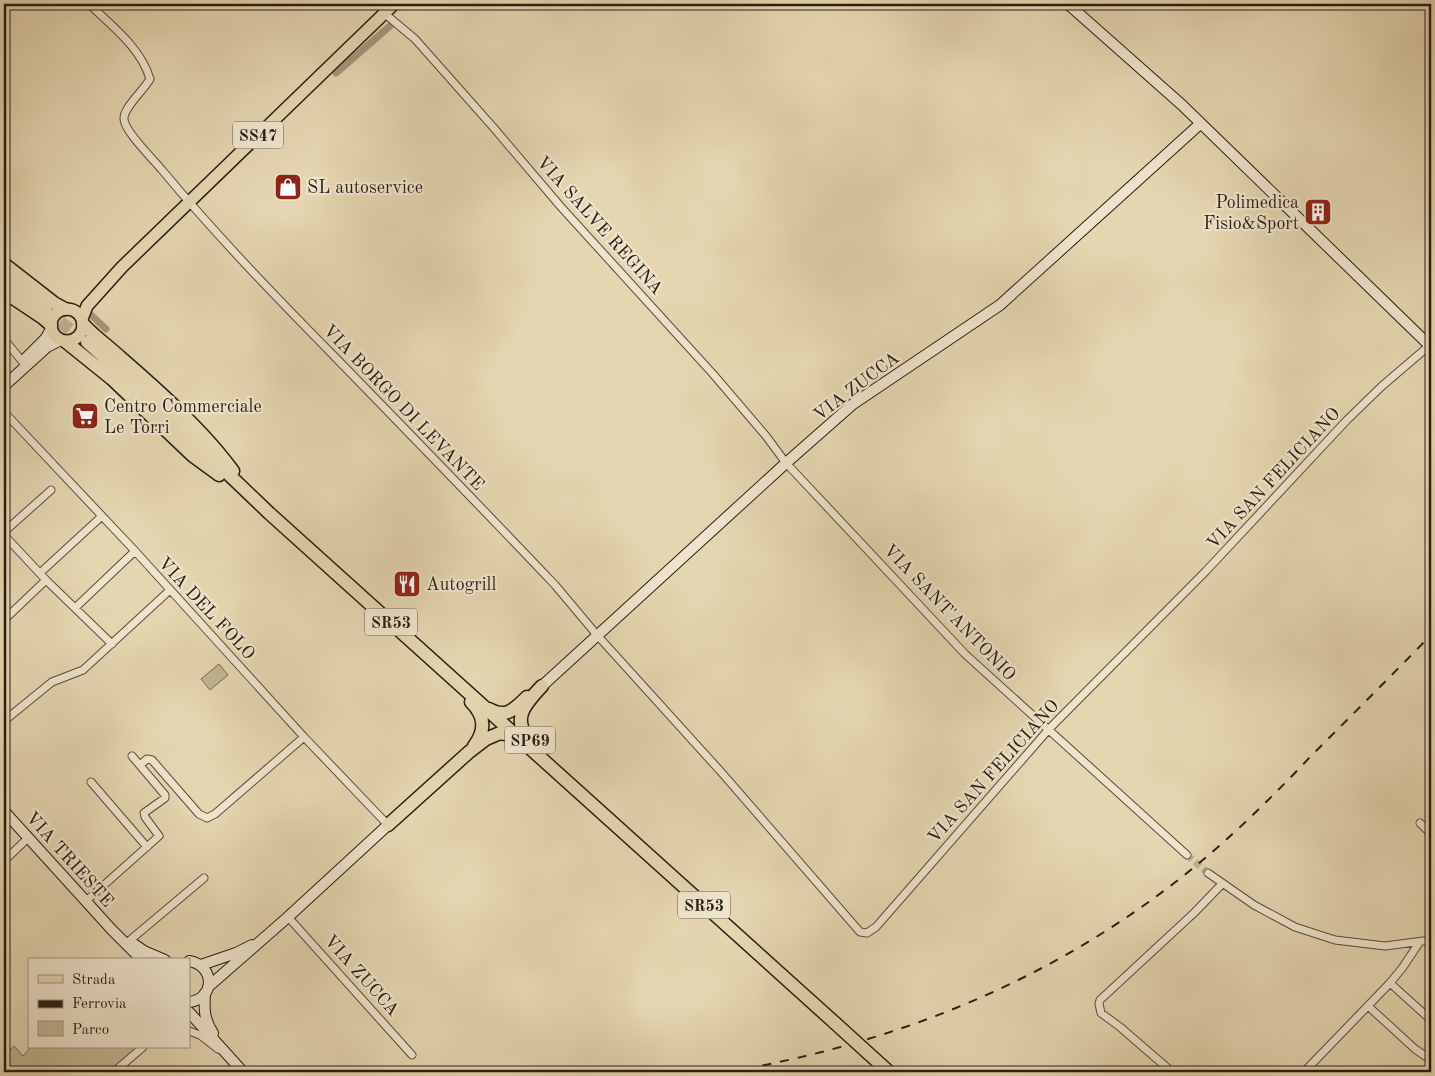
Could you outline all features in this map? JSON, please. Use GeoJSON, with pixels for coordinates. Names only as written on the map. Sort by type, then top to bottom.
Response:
{"type":"FeatureCollection","features":[{"type":"Feature","properties":{"kind":"highway"},"geometry":{"type":"LineString","coordinates":[[4,264],[54,303],[66,309]]}},
{"type":"Feature","properties":{"kind":"highway"},"geometry":{"type":"LineString","coordinates":[[4,278],[46,311]]}},
{"type":"Feature","properties":{"kind":"highway"},"geometry":{"type":"LineString","coordinates":[[4,292],[38,315],[51,327]]}},
{"type":"Feature","properties":{"kind":"highway"},"geometry":{"type":"LineString","coordinates":[[83,322],[220,453],[268,512]]}},
{"type":"Feature","properties":{"kind":"highway"},"geometry":{"type":"LineString","coordinates":[[63,341],[112,379],[193,456],[268,512]]}},
{"type":"Feature","properties":{"kind":"highway","name":"SR53"},"geometry":{"type":"LineString","coordinates":[[87,342],[130,380],[283,526],[889,1072]]}},
{"type":"Feature","properties":{"kind":"highway","name":"SP69"},"geometry":{"type":"LineString","coordinates":[[432,660],[450,684],[476,707],[482,719],[482,733],[469,752]]}},
{"type":"Feature","properties":{"kind":"highway","name":"SP69"},"geometry":{"type":"LineString","coordinates":[[482,705],[498,714],[508,713],[542,686]]}},
{"type":"Feature","properties":{"kind":"highway","name":"SP69"},"geometry":{"type":"LineString","coordinates":[[542,686],[524,708],[520,721],[521,727],[523,733],[555,762],[573,787]]}},
{"type":"Feature","properties":{"kind":"highway","name":"SP69"},"geometry":{"type":"LineString","coordinates":[[388,825],[469,752],[495,733],[504,732],[518,737]]}},
{"type":"Feature","properties":{"kind":"main road","name":"SS47"},"geometry":{"type":"LineString","coordinates":[[51,327],[51,320],[57,313],[78,304],[88,297],[122,267],[394,4]]}},
{"type":"Feature","properties":{"kind":"main road","name":"SS47"},"geometry":{"type":"LineString","coordinates":[[63,341],[75,340],[79,337],[83,328],[87,306],[122,267]]}},
{"type":"Feature","properties":{"kind":"main road"},"geometry":{"type":"LineString","coordinates":[[66,309],[78,313],[83,322]]}},
{"type":"Feature","properties":{"kind":"main road"},"geometry":{"type":"LineString","coordinates":[[51,327],[54,334],[63,341]]}},
{"type":"Feature","properties":{"kind":"street","name":"VIA BORGO DI LEVANTE"},"geometry":{"type":"LineString","coordinates":[[89,4],[132,47],[146,67],[150,79],[127,110],[124,119],[126,127],[189,202],[251,270],[555,585],[597,635]]}},
{"type":"Feature","properties":{"kind":"street"},"geometry":{"type":"LineString","coordinates":[[1068,4],[1182,105],[1430,346]]}},
{"type":"Feature","properties":{"kind":"street","name":"VIA SALVE REGINA"},"geometry":{"type":"LineString","coordinates":[[384,13],[415,39],[561,207],[712,374],[766,436],[786,463]]}},
{"type":"Feature","properties":{"kind":"street","name":"VIA ZUCCA"},"geometry":{"type":"LineString","coordinates":[[542,686],[853,404],[1000,305],[1200,124]]}},
{"type":"Feature","properties":{"kind":"street"},"geometry":{"type":"LineString","coordinates":[[4,386],[46,338],[51,327]]}},
{"type":"Feature","properties":{"kind":"street"},"geometry":{"type":"LineString","coordinates":[[4,338],[24,364]]}},
{"type":"Feature","properties":{"kind":"street"},"geometry":{"type":"LineString","coordinates":[[4,381],[47,348],[63,341]]}},
{"type":"Feature","properties":{"kind":"street","name":"VIA SAN FELICIANO"},"geometry":{"type":"LineString","coordinates":[[597,635],[722,773],[860,932],[867,933],[876,927],[1049,729],[1206,571],[1347,420],[1382,386],[1430,346]]}},
{"type":"Feature","properties":{"kind":"street","name":"VIA DEL FOLO"},"geometry":{"type":"LineString","coordinates":[[4,412],[135,551],[304,737],[388,825]]}},
{"type":"Feature","properties":{"kind":"street","name":"VIA SANT'ANTONIO"},"geometry":{"type":"LineString","coordinates":[[786,463],[965,654],[1187,855]]}},
{"type":"Feature","properties":{"kind":"street"},"geometry":{"type":"LineString","coordinates":[[4,532],[52,490]]}},
{"type":"Feature","properties":{"kind":"street"},"geometry":{"type":"LineString","coordinates":[[40,573],[102,516]]}},
{"type":"Feature","properties":{"kind":"street"},"geometry":{"type":"LineString","coordinates":[[4,536],[112,644]]}},
{"type":"Feature","properties":{"kind":"street"},"geometry":{"type":"LineString","coordinates":[[75,608],[135,551]]}},
{"type":"Feature","properties":{"kind":"street"},"geometry":{"type":"LineString","coordinates":[[4,620],[46,580]]}},
{"type":"Feature","properties":{"kind":"street"},"geometry":{"type":"LineString","coordinates":[[4,720],[52,682],[83,670],[170,590]]}},
{"type":"Feature","properties":{"kind":"street"},"geometry":{"type":"LineString","coordinates":[[140,765],[147,759],[152,760],[199,814],[207,818],[215,814],[304,737]]}},
{"type":"Feature","properties":{"kind":"street"},"geometry":{"type":"LineString","coordinates":[[86,901],[159,835],[144,813],[165,796],[132,756]]}},
{"type":"Feature","properties":{"kind":"street"},"geometry":{"type":"LineString","coordinates":[[91,782],[147,847]]}},
{"type":"Feature","properties":{"kind":"street","name":"VIA TRIESTE"},"geometry":{"type":"LineString","coordinates":[[4,811],[112,930],[140,958]]}},
{"type":"Feature","properties":{"kind":"street"},"geometry":{"type":"LineString","coordinates":[[1420,823],[1431,834]]}},
{"type":"Feature","properties":{"kind":"street","name":"SP69"},"geometry":{"type":"LineString","coordinates":[[200,995],[388,825]]}},
{"type":"Feature","properties":{"kind":"street"},"geometry":{"type":"LineString","coordinates":[[4,861],[28,838]]}},
{"type":"Feature","properties":{"kind":"street"},"geometry":{"type":"LineString","coordinates":[[1208,873],[1254,905],[1295,927],[1335,940],[1384,946],[1431,940]]}},
{"type":"Feature","properties":{"kind":"street"},"geometry":{"type":"LineString","coordinates":[[129,941],[204,878]]}},
{"type":"Feature","properties":{"kind":"street"},"geometry":{"type":"LineString","coordinates":[[1172,1072],[1101,1013],[1100,1000],[1222,884]]}},
{"type":"Feature","properties":{"kind":"street","name":"VIA ZUCCA"},"geometry":{"type":"LineString","coordinates":[[288,917],[412,1056]]}},
{"type":"Feature","properties":{"kind":"street","name":"VIA TRIESTE"},"geometry":{"type":"LineString","coordinates":[[112,930],[144,951],[160,958]]}},
{"type":"Feature","properties":{"kind":"street","name":"SP69"},"geometry":{"type":"LineString","coordinates":[[201,965],[236,953],[262,940]]}},
{"type":"Feature","properties":{"kind":"street"},"geometry":{"type":"LineString","coordinates":[[1304,1072],[1390,983],[1419,942]]}},
{"type":"Feature","properties":{"kind":"street"},"geometry":{"type":"LineString","coordinates":[[190,961],[201,965],[208,975],[200,995],[190,1006]]}},
{"type":"Feature","properties":{"kind":"street"},"geometry":{"type":"LineString","coordinates":[[1390,983],[1431,1020]]}},
{"type":"Feature","properties":{"kind":"street"},"geometry":{"type":"LineString","coordinates":[[200,995],[209,1027],[230,1058]]}},
{"type":"Feature","properties":{"kind":"street"},"geometry":{"type":"LineString","coordinates":[[1368,1006],[1415,1049],[1431,1060]]}},
{"type":"Feature","properties":{"kind":"street"},"geometry":{"type":"LineString","coordinates":[[190,1013],[243,1072]]}},
{"type":"Feature","properties":{"kind":"street"},"geometry":{"type":"LineString","coordinates":[[190,1031],[200,1035],[230,1058]]}},
{"type":"Feature","properties":{"kind":"street"},"geometry":{"type":"LineString","coordinates":[[114,1072],[142,1048]]}},
{"type":"Feature","properties":{"kind":"green space"},"geometry":{"type":"Polygon","coordinates":[[[219,664],[228,675],[210,690],[201,679],[219,664]]]}},
{"type":"Feature","properties":{"kind":"green space"},"geometry":{"type":"Polygon","coordinates":[[[14,1046],[23,1056],[30,1048],[137,1048],[109,1072],[4,1072],[4,1056],[14,1046]]]}},
{"type":"Feature","properties":{"kind":"waterway"},"geometry":{"type":"LineString","coordinates":[[336,73],[390,26]]}},
{"type":"Feature","properties":{"kind":"waterway"},"geometry":{"type":"LineString","coordinates":[[90,314],[106,329]]}},
{"type":"Feature","properties":{"kind":"tunnel"},"geometry":{"type":"LineString","coordinates":[[46,311],[87,342]]}},
{"type":"Feature","properties":{"kind":"tunnel"},"geometry":{"type":"LineString","coordinates":[[1187,855],[1208,873]]}},
{"type":"Feature","properties":{"kind":"railway"},"geometry":{"type":"LineString","coordinates":[[727,1072],[793,1059],[857,1042],[919,1022],[980,998],[1039,969],[1096,937],[1151,900],[1204,859],[1232,834],[1431,635]]}},
{"type":"Feature","properties":{"kind":"place","name":"SL autoservice"},"geometry":{"type":"Point","coordinates":[288,187]}},
{"type":"Feature","properties":{"kind":"place","name":"Polimedica Fisio&Sport"},"geometry":{"type":"Point","coordinates":[1318,212]}},
{"type":"Feature","properties":{"kind":"place","name":"Centro Commerciale Le Torri"},"geometry":{"type":"Point","coordinates":[85,416]}},
{"type":"Feature","properties":{"kind":"place","name":"Autogrill"},"geometry":{"type":"Point","coordinates":[407,584]}}]}
